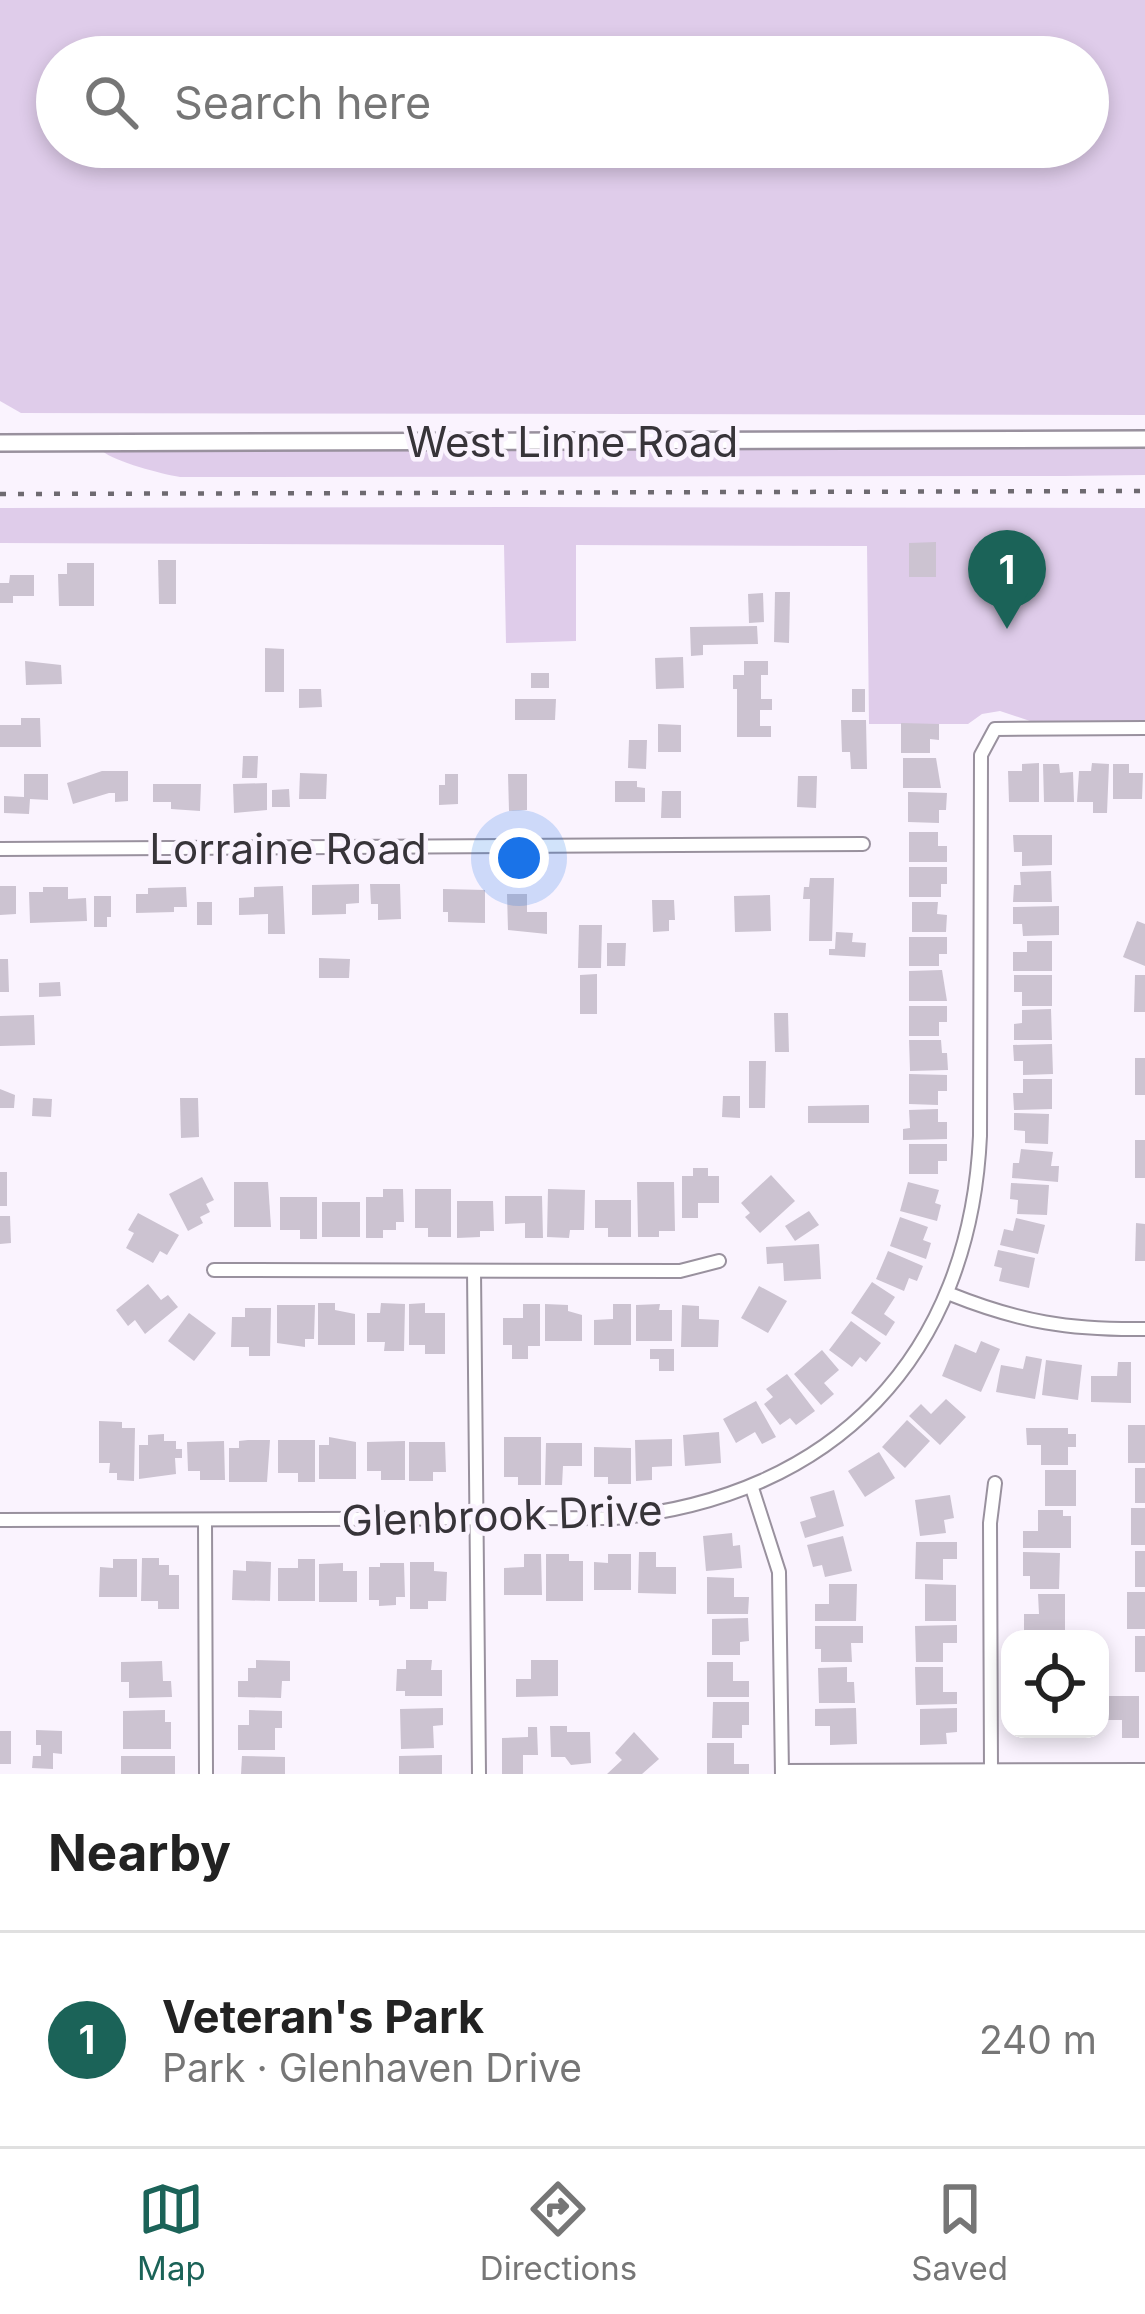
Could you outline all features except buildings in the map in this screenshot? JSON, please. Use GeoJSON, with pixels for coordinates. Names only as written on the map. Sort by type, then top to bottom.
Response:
{"type":"FeatureCollection","features":[{"type":"Feature","properties":{"kind":"street","name":"West Linne Road"},"geometry":{"type":"LineString","coordinates":[[0,443],[1145,439]]}},
{"type":"Feature","properties":{"kind":"street","name":"Glenbrook Drive"},"geometry":{"type":"LineString","coordinates":[[0,1520],[615,1519],[673,1513],[752,1489],[803,1462],[881,1395],[940,1314],[950,1294],[978,1190],[980,755],[995,729],[1145,728]]}},
{"type":"Feature","properties":{"kind":"street","name":"Lorraine Road"},"geometry":{"type":"LineString","coordinates":[[0,849],[863,844]]}},
{"type":"Feature","properties":{"kind":"street"},"geometry":{"type":"LineString","coordinates":[[214,1270],[680,1270],[718,1262]]}},
{"type":"Feature","properties":{"kind":"street"},"geometry":{"type":"LineString","coordinates":[[474,1271],[479,1774]]}},
{"type":"Feature","properties":{"kind":"street"},"geometry":{"type":"LineString","coordinates":[[950,1294],[1045,1325],[1145,1329]]}},
{"type":"Feature","properties":{"kind":"street"},"geometry":{"type":"LineString","coordinates":[[991,1769],[990,1523],[995,1484]]}},
{"type":"Feature","properties":{"kind":"street"},"geometry":{"type":"LineString","coordinates":[[752,1489],[779,1572],[782,1772],[1145,1769]]}},
{"type":"Feature","properties":{"kind":"street"},"geometry":{"type":"LineString","coordinates":[[206,1521],[206,1774]]}},
{"type":"Feature","properties":{"kind":"shaded area"},"geometry":{"type":"Polygon","coordinates":[[[0,0],[1145,0],[1145,415],[21,413],[0,401],[0,0]]]}},
{"type":"Feature","properties":{"kind":"shaded area"},"geometry":{"type":"Polygon","coordinates":[[[1145,447],[1145,475],[1064,476],[180,477],[102,451],[1145,447]]]}},
{"type":"Feature","properties":{"kind":"shaded area"},"geometry":{"type":"Polygon","coordinates":[[[0,508],[1145,508],[1145,721],[1030,721],[1000,711],[982,714],[968,724],[869,724],[867,546],[576,545],[576,641],[506,643],[504,545],[0,543],[0,508]]]}},
{"type":"Feature","properties":{"kind":"railway"},"geometry":{"type":"LineString","coordinates":[[0,494],[1145,491]]}},
{"type":"Feature","properties":{"kind":"place","name":"Veteran's Park"},"geometry":{"type":"Point","coordinates":[1007,629]}}]}
